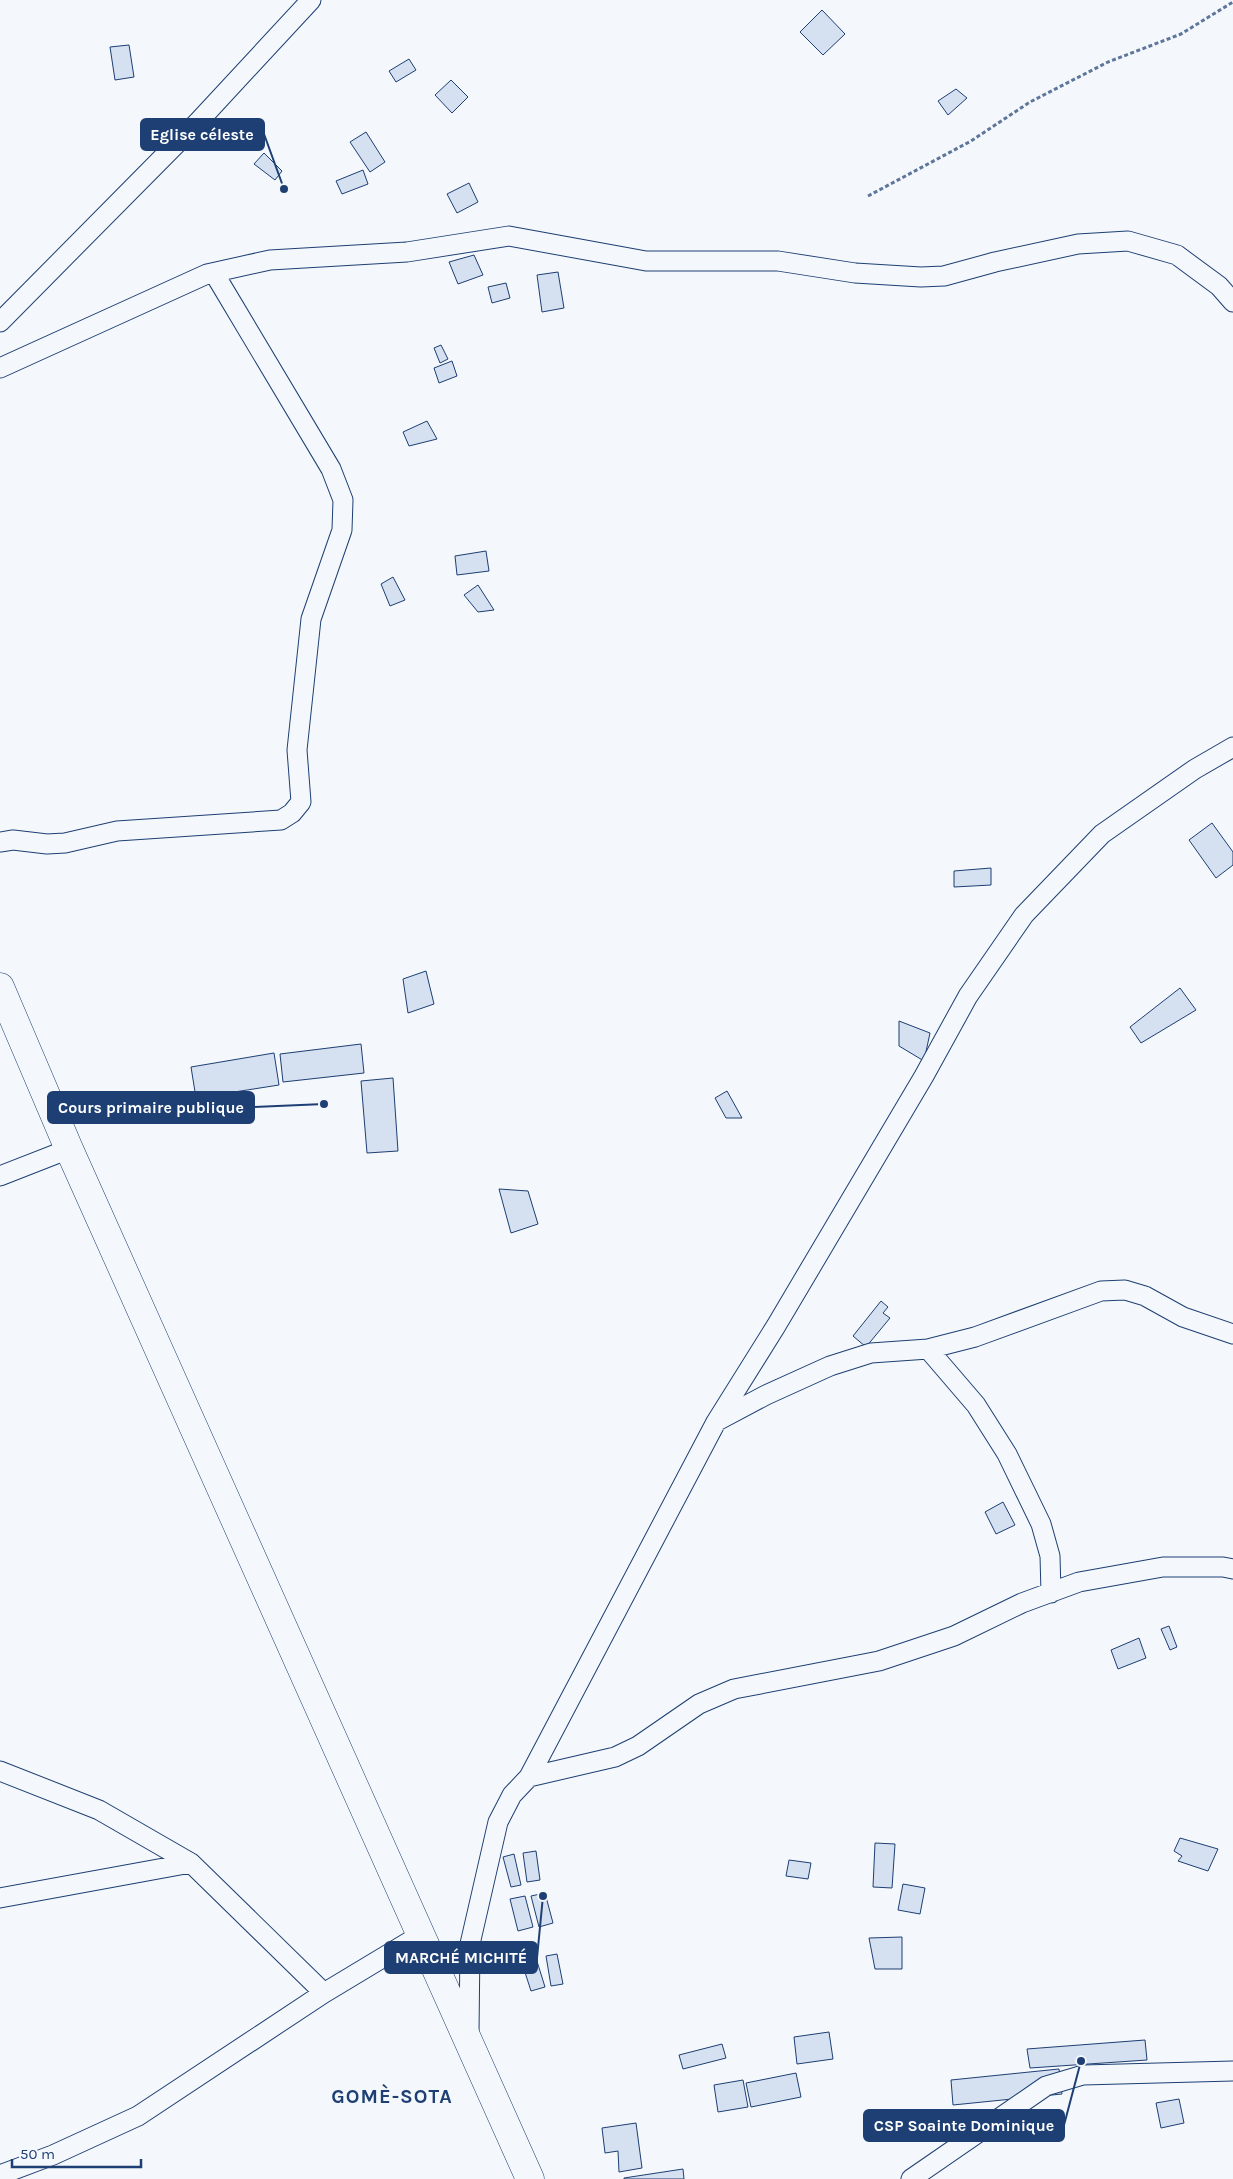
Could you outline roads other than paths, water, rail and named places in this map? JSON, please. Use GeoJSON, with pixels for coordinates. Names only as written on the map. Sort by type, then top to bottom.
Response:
{"type":"FeatureCollection","features":[{"type":"Feature","properties":{"kind":"highway"},"geometry":{"type":"LineString","coordinates":[[0,987],[69,1149],[422,1934],[530,2179]]}},
{"type":"Feature","properties":{"kind":"street"},"geometry":{"type":"LineString","coordinates":[[0,322],[198,122],[311,0]]}},
{"type":"Feature","properties":{"kind":"street"},"geometry":{"type":"LineString","coordinates":[[0,368],[214,273],[270,260],[408,252],[509,236],[646,260],[778,261],[855,273],[929,277],[944,276],[995,262],[1078,244],[1128,241],[1178,255],[1219,286],[1233,302]]}},
{"type":"Feature","properties":{"kind":"street"},"geometry":{"type":"LineString","coordinates":[[0,842],[13,840],[47,844],[64,843],[117,831],[281,820],[292,813],[301,802],[297,750],[311,619],[342,530],[343,500],[331,469],[214,273]]}},
{"type":"Feature","properties":{"kind":"street"},"geometry":{"type":"LineString","coordinates":[[469,2044],[470,1944],[498,1822],[512,1795],[529,1777],[716,1422],[776,1326],[919,1085],[968,996],[1024,915],[1102,834],[1195,769],[1233,747]]}},
{"type":"Feature","properties":{"kind":"street"},"geometry":{"type":"LineString","coordinates":[[0,1176],[69,1149]]}},
{"type":"Feature","properties":{"kind":"street"},"geometry":{"type":"LineString","coordinates":[[716,1422],[766,1395],[830,1366],[871,1353],[928,1349],[975,1336],[1101,1291],[1124,1290],[1144,1296],[1183,1317],[1233,1334]]}},
{"type":"Feature","properties":{"kind":"street"},"geometry":{"type":"LineString","coordinates":[[928,1349],[976,1405],[1007,1454],[1041,1524],[1050,1556],[1051,1592]]}},
{"type":"Feature","properties":{"kind":"street"},"geometry":{"type":"LineString","coordinates":[[529,1777],[615,1757],[638,1746],[698,1704],[734,1689],[879,1661],[954,1636],[1022,1603],[1079,1582],[1163,1567],[1222,1567],[1233,1569]]}},
{"type":"Feature","properties":{"kind":"street"},"geometry":{"type":"LineString","coordinates":[[0,1771],[99,1810],[191,1863],[324,1993]]}},
{"type":"Feature","properties":{"kind":"street"},"geometry":{"type":"LineString","coordinates":[[0,1898],[191,1863]]}},
{"type":"Feature","properties":{"kind":"street"},"geometry":{"type":"LineString","coordinates":[[0,2175],[53,2155],[138,2116],[324,1993],[422,1934]]}},
{"type":"Feature","properties":{"kind":"street"},"geometry":{"type":"LineString","coordinates":[[911,2179],[1046,2086],[1083,2076],[1233,2070]]}},
{"type":"Feature","properties":{"kind":"place","name":"Eglise céleste"},"geometry":{"type":"Point","coordinates":[284,189]}},
{"type":"Feature","properties":{"kind":"place","name":"Cours primaire publique"},"geometry":{"type":"Point","coordinates":[324,1104]}},
{"type":"Feature","properties":{"kind":"place","name":"MARCHÉ MICHITÉ"},"geometry":{"type":"Point","coordinates":[543,1896]}},
{"type":"Feature","properties":{"kind":"place","name":"CSP Soainte Dominique"},"geometry":{"type":"Point","coordinates":[1081,2061]}},
{"type":"Feature","properties":{"kind":"district","name":"GOMÈ-SOTA"},"geometry":{"type":"Point","coordinates":[392,2096]}}]}
